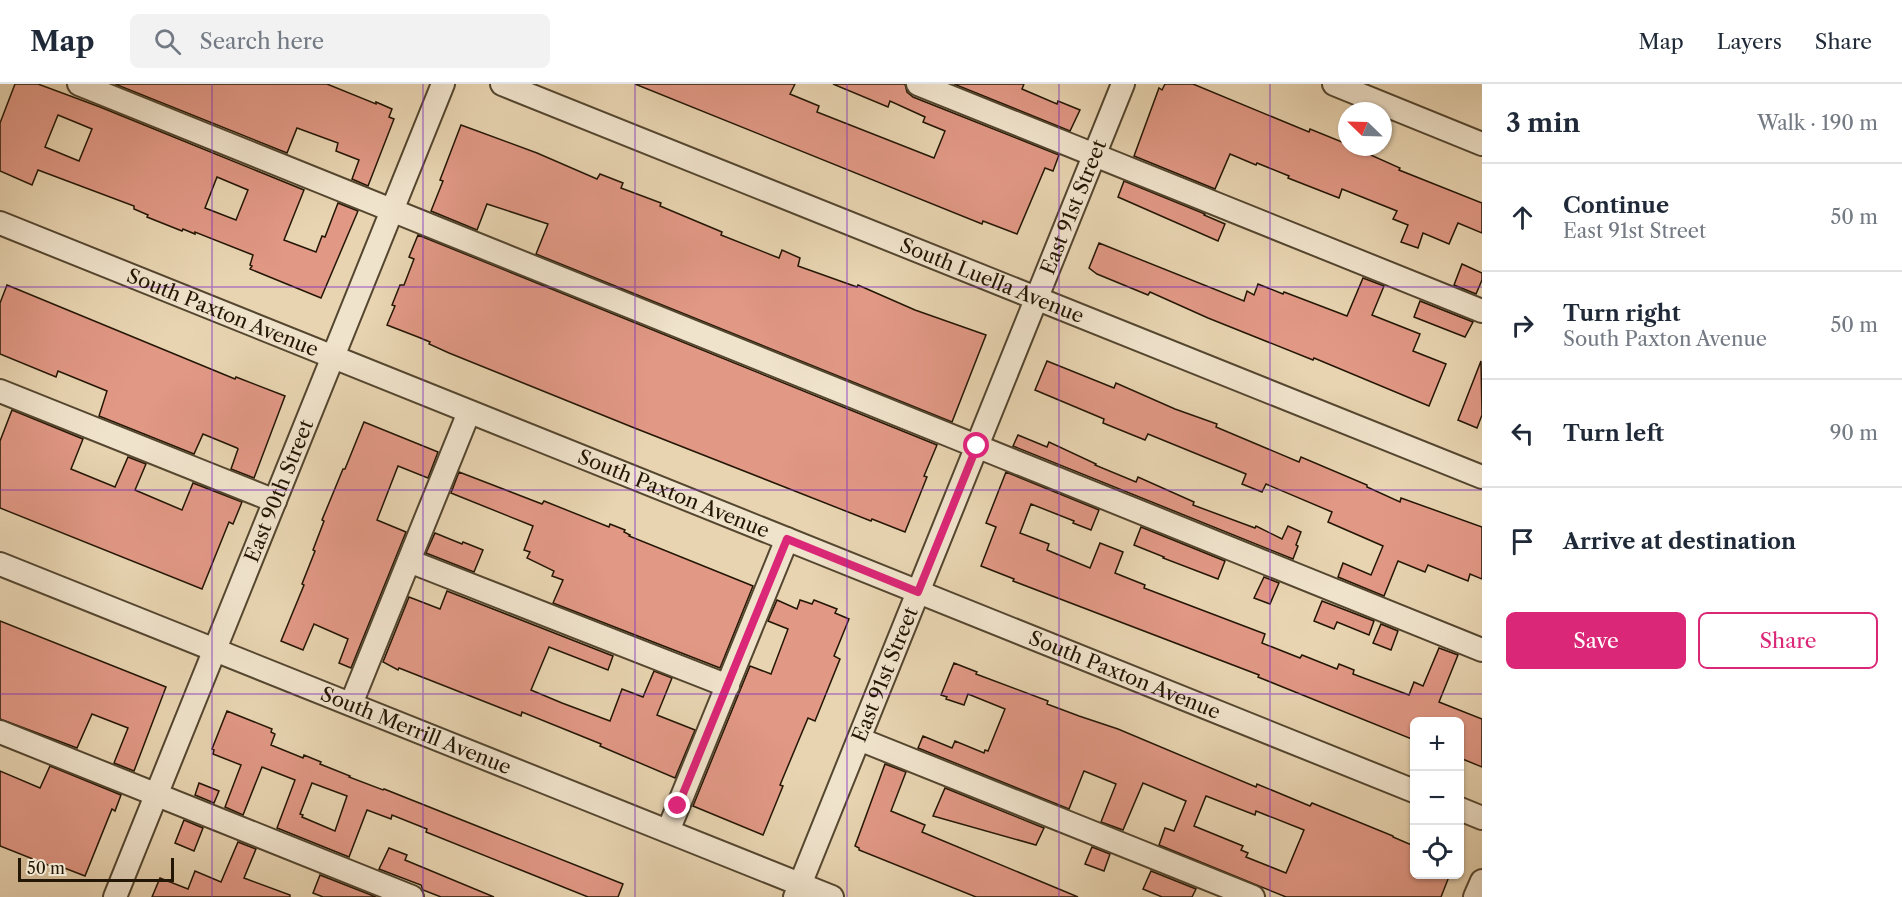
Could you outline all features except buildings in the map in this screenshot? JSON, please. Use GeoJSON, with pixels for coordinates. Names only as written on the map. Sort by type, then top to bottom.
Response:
{"type":"FeatureCollection","features":[{"type":"Feature","properties":{"kind":"street"},"geometry":{"type":"LineString","coordinates":[[79,84],[1482,650]]}},
{"type":"Feature","properties":{"kind":"street","name":"East 90th Street"},"geometry":{"type":"LineString","coordinates":[[115,897],[442,84]]}},
{"type":"Feature","properties":{"kind":"street","name":"South Luella Avenue"},"geometry":{"type":"LineString","coordinates":[[502,84],[1482,477]]}},
{"type":"Feature","properties":{"kind":"street"},"geometry":{"type":"LineString","coordinates":[[918,84],[1482,311]]}},
{"type":"Feature","properties":{"kind":"street","name":"East 91st Street"},"geometry":{"type":"LineString","coordinates":[[798,891],[1123,84]]}},
{"type":"Feature","properties":{"kind":"street"},"geometry":{"type":"LineString","coordinates":[[1334,84],[1482,144]]}},
{"type":"Feature","properties":{"kind":"street","name":"South Paxton Avenue"},"geometry":{"type":"LineString","coordinates":[[0,223],[1410,789]]}},
{"type":"Feature","properties":{"kind":"street"},"geometry":{"type":"LineString","coordinates":[[0,391],[274,501]]}},
{"type":"Feature","properties":{"kind":"street"},"geometry":{"type":"LineString","coordinates":[[351,704],[469,412]]}},
{"type":"Feature","properties":{"kind":"street"},"geometry":{"type":"LineString","coordinates":[[668,831],[787,539]]}},
{"type":"Feature","properties":{"kind":"street"},"geometry":{"type":"LineString","coordinates":[[409,561],[728,686]]}},
{"type":"Feature","properties":{"kind":"street","name":"South Merrill Avenue"},"geometry":{"type":"LineString","coordinates":[[0,564],[668,831],[798,891],[832,897]]}},
{"type":"Feature","properties":{"kind":"street"},"geometry":{"type":"LineString","coordinates":[[0,732],[412,897]]}},
{"type":"Feature","properties":{"kind":"street"},"geometry":{"type":"LineString","coordinates":[[859,739],[1253,897]]}},
{"type":"Feature","properties":{"kind":"street"},"geometry":{"type":"LineString","coordinates":[[1464,811],[1482,818]]}},
{"type":"Feature","properties":{"kind":"street"},"geometry":{"type":"LineString","coordinates":[[1475,897],[1482,881]]}},
{"type":"Feature","properties":{"kind":"route"},"geometry":{"type":"LineString","coordinates":[[678,806],[787,539],[918,592],[977,446]]}}]}
